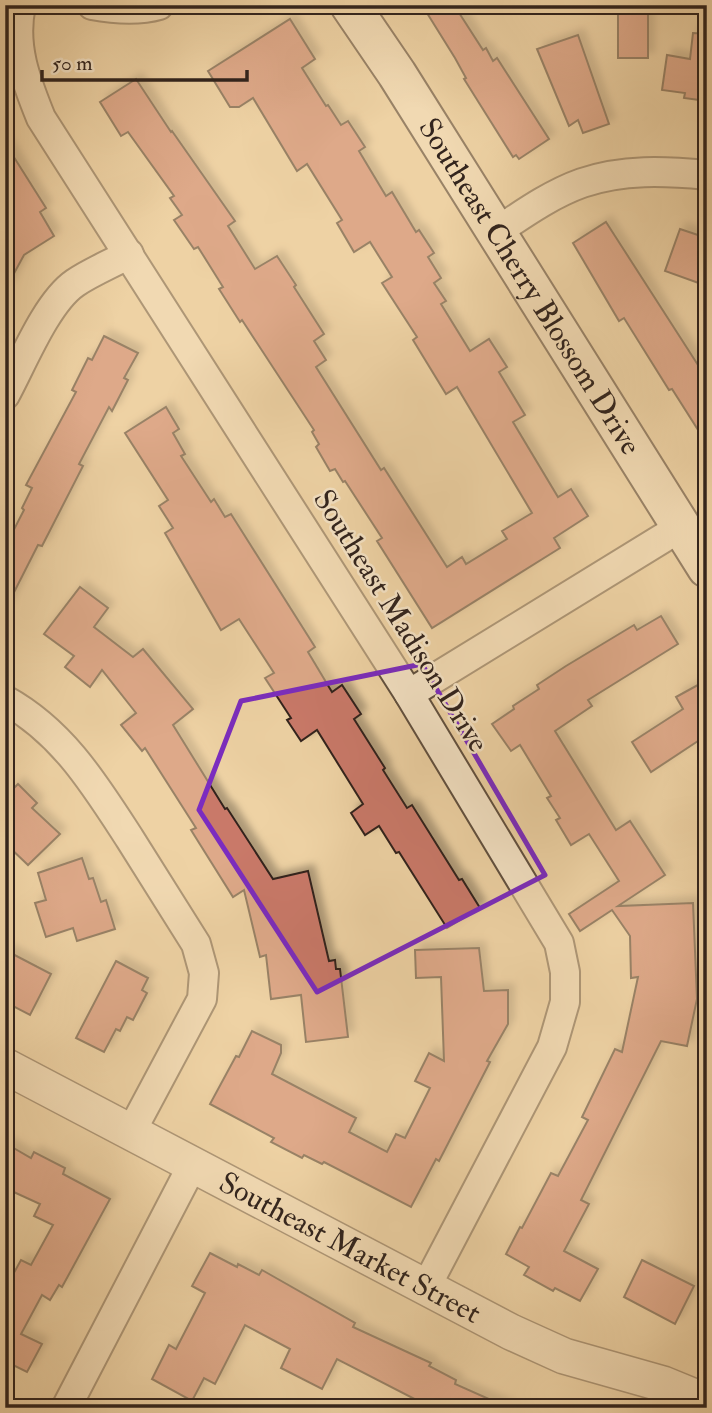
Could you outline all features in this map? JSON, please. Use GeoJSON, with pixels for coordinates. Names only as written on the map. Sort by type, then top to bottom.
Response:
{"type":"FeatureCollection","features":[{"type":"Feature","properties":{"kind":"main road","name":"Southeast Cherry Blossom Drive"},"geometry":{"type":"LineString","coordinates":[[350,5],[707,568]]}},
{"type":"Feature","properties":{"kind":"street","name":"Southeast Madison Drive"},"geometry":{"type":"LineString","coordinates":[[21,5],[17,42],[24,73],[41,118],[409,694],[559,943],[565,972],[565,1002],[552,1047],[426,1287]]}},
{"type":"Feature","properties":{"kind":"street"},"geometry":{"type":"LineString","coordinates":[[92,5],[146,9],[159,5]]}},
{"type":"Feature","properties":{"kind":"street"},"geometry":{"type":"LineString","coordinates":[[496,232],[554,196],[582,183],[622,173],[664,171],[707,175]]}},
{"type":"Feature","properties":{"kind":"street"},"geometry":{"type":"LineString","coordinates":[[5,395],[43,323],[60,299],[74,284],[129,254]]}},
{"type":"Feature","properties":{"kind":"street"},"geometry":{"type":"LineString","coordinates":[[409,694],[681,527]]}},
{"type":"Feature","properties":{"kind":"street"},"geometry":{"type":"LineString","coordinates":[[5,700],[57,739],[89,775],[196,944],[204,973],[202,999],[131,1132]]}},
{"type":"Feature","properties":{"kind":"street","name":"Southeast Market Street"},"geometry":{"type":"LineString","coordinates":[[5,1066],[511,1332],[587,1364],[663,1384],[707,1402]]}},
{"type":"Feature","properties":{"kind":"street"},"geometry":{"type":"LineString","coordinates":[[66,1408],[193,1164]]}},
{"type":"Feature","properties":{"kind":"highlighted area"},"geometry":{"type":"Polygon","coordinates":[[[422,664],[545,875],[317,992],[199,810],[241,701],[422,664]]]}},
{"type":"Feature","properties":{"kind":"building"},"geometry":{"type":"Polygon","coordinates":[[[422,5],[454,5],[483,50],[486,48],[493,61],[497,58],[549,139],[519,159],[516,155],[513,157],[422,5]]]}},
{"type":"Feature","properties":{"kind":"building"},"geometry":{"type":"Polygon","coordinates":[[[618,8],[648,8],[648,58],[618,58],[618,8]]]}},
{"type":"Feature","properties":{"kind":"building"},"geometry":{"type":"Polygon","coordinates":[[[290,19],[315,59],[302,68],[341,125],[348,121],[365,147],[359,151],[386,196],[392,192],[416,232],[419,230],[434,253],[428,257],[441,278],[434,283],[446,301],[441,304],[470,351],[489,339],[507,367],[499,372],[525,415],[513,422],[558,497],[571,489],[588,516],[554,538],[560,548],[432,628],[377,541],[382,538],[345,481],[343,482],[335,469],[330,471],[316,447],[319,444],[312,432],[314,430],[219,289],[223,287],[198,247],[194,249],[174,220],[182,215],[170,198],[174,196],[128,132],[121,136],[100,102],[136,79],[235,221],[228,226],[255,269],[277,256],[324,334],[314,341],[326,360],[316,367],[447,567],[462,557],[466,564],[507,539],[502,531],[532,513],[457,387],[446,394],[413,340],[417,337],[382,283],[392,277],[370,242],[354,252],[337,223],[342,220],[307,164],[297,171],[253,98],[239,107],[230,107],[208,71],[290,19]]]}},
{"type":"Feature","properties":{"kind":"building"},"geometry":{"type":"Polygon","coordinates":[[[693,33],[707,34],[707,101],[684,98],[685,93],[662,90],[667,55],[690,59],[693,33]]]}},
{"type":"Feature","properties":{"kind":"building"},"geometry":{"type":"Polygon","coordinates":[[[578,35],[609,124],[583,133],[578,120],[569,126],[537,49],[578,35]]]}},
{"type":"Feature","properties":{"kind":"building"},"geometry":{"type":"Polygon","coordinates":[[[5,143],[46,208],[40,212],[54,236],[24,255],[5,290],[5,143]]]}},
{"type":"Feature","properties":{"kind":"building"},"geometry":{"type":"Polygon","coordinates":[[[606,222],[707,379],[707,444],[624,318],[619,321],[573,243],[606,222]]]}},
{"type":"Feature","properties":{"kind":"building"},"geometry":{"type":"Polygon","coordinates":[[[680,229],[707,238],[707,286],[665,271],[680,229]]]}},
{"type":"Feature","properties":{"kind":"building"},"geometry":{"type":"Polygon","coordinates":[[[104,336],[138,353],[124,378],[128,380],[112,411],[109,407],[79,464],[83,466],[5,610],[5,547],[32,488],[26,485],[76,392],[72,390],[88,358],[92,360],[104,336]]]}},
{"type":"Feature","properties":{"kind":"building"},"geometry":{"type":"Polygon","coordinates":[[[166,407],[179,429],[173,433],[185,454],[181,456],[211,502],[214,499],[225,517],[231,514],[315,647],[308,652],[332,692],[342,685],[361,714],[354,719],[385,768],[383,770],[407,808],[412,805],[480,908],[447,928],[399,852],[396,853],[379,826],[365,835],[351,813],[363,804],[317,730],[301,741],[287,720],[291,718],[265,678],[274,673],[239,619],[221,630],[165,533],[173,528],[159,506],[168,500],[125,433],[166,407]]]}},
{"type":"Feature","properties":{"kind":"building"},"geometry":{"type":"Polygon","coordinates":[[[80,587],[108,608],[94,627],[133,657],[143,649],[193,709],[173,725],[225,809],[227,808],[273,879],[308,871],[329,961],[335,960],[336,969],[340,969],[348,1037],[306,1042],[301,995],[271,999],[266,955],[260,957],[244,890],[233,897],[191,830],[196,828],[145,748],[142,751],[121,725],[136,713],[102,670],[90,687],[65,667],[74,656],[44,634],[80,587]]]}},
{"type":"Feature","properties":{"kind":"building"},"geometry":{"type":"Polygon","coordinates":[[[661,616],[678,644],[588,700],[592,706],[555,731],[616,830],[630,821],[665,875],[618,906],[693,903],[697,999],[687,1046],[661,1041],[581,1200],[589,1204],[564,1251],[598,1269],[580,1301],[555,1288],[553,1291],[524,1275],[529,1267],[506,1254],[551,1173],[558,1176],[588,1120],[582,1117],[615,1049],[622,1052],[638,977],[631,978],[630,936],[612,910],[580,931],[569,914],[619,881],[589,834],[571,845],[556,820],[560,818],[547,798],[551,796],[520,745],[511,751],[492,724],[539,689],[537,685],[566,666],[634,625],[637,630],[661,616]]]}},
{"type":"Feature","properties":{"kind":"building"},"geometry":{"type":"Polygon","coordinates":[[[707,680],[707,735],[651,772],[632,742],[683,709],[676,697],[707,680]]]}},
{"type":"Feature","properties":{"kind":"building"},"geometry":{"type":"Polygon","coordinates":[[[18,784],[37,803],[32,808],[60,834],[28,865],[5,843],[5,797],[18,784]]]}},
{"type":"Feature","properties":{"kind":"building"},"geometry":{"type":"Polygon","coordinates":[[[82,858],[89,879],[93,878],[101,902],[106,900],[115,929],[77,941],[73,928],[46,937],[35,903],[46,900],[38,873],[82,858]]]}},
{"type":"Feature","properties":{"kind":"building"},"geometry":{"type":"Polygon","coordinates":[[[479,948],[484,991],[508,990],[508,1024],[487,1061],[490,1062],[439,1161],[436,1159],[411,1207],[324,1162],[322,1164],[304,1155],[302,1158],[271,1142],[274,1138],[210,1104],[252,1031],[281,1045],[281,1053],[272,1074],[356,1118],[349,1132],[387,1152],[396,1134],[405,1138],[430,1088],[415,1081],[429,1053],[444,1061],[441,977],[416,978],[415,950],[479,948]]]}},
{"type":"Feature","properties":{"kind":"building"},"geometry":{"type":"Polygon","coordinates":[[[5,950],[51,974],[30,1015],[5,1002],[5,950]]]}},
{"type":"Feature","properties":{"kind":"building"},"geometry":{"type":"Polygon","coordinates":[[[116,961],[148,978],[142,990],[147,993],[133,1020],[127,1017],[120,1031],[116,1029],[104,1052],[76,1038],[116,961]]]}},
{"type":"Feature","properties":{"kind":"building"},"geometry":{"type":"Polygon","coordinates":[[[5,1143],[31,1158],[34,1152],[65,1168],[63,1174],[110,1199],[62,1287],[59,1285],[50,1300],[42,1295],[21,1334],[42,1344],[27,1372],[7,1362],[5,1364],[5,1289],[21,1260],[31,1265],[53,1225],[34,1216],[40,1204],[5,1188],[5,1143]]]}},
{"type":"Feature","properties":{"kind":"building"},"geometry":{"type":"Polygon","coordinates":[[[210,1253],[259,1275],[262,1270],[355,1323],[353,1327],[431,1363],[429,1366],[456,1380],[455,1384],[509,1408],[432,1408],[337,1359],[322,1389],[281,1368],[290,1349],[245,1325],[215,1384],[204,1378],[192,1401],[152,1379],[169,1345],[176,1349],[205,1293],[192,1286],[210,1253]]]}},
{"type":"Feature","properties":{"kind":"building"},"geometry":{"type":"Polygon","coordinates":[[[642,1260],[694,1286],[675,1324],[624,1297],[642,1260]]]}}]}
